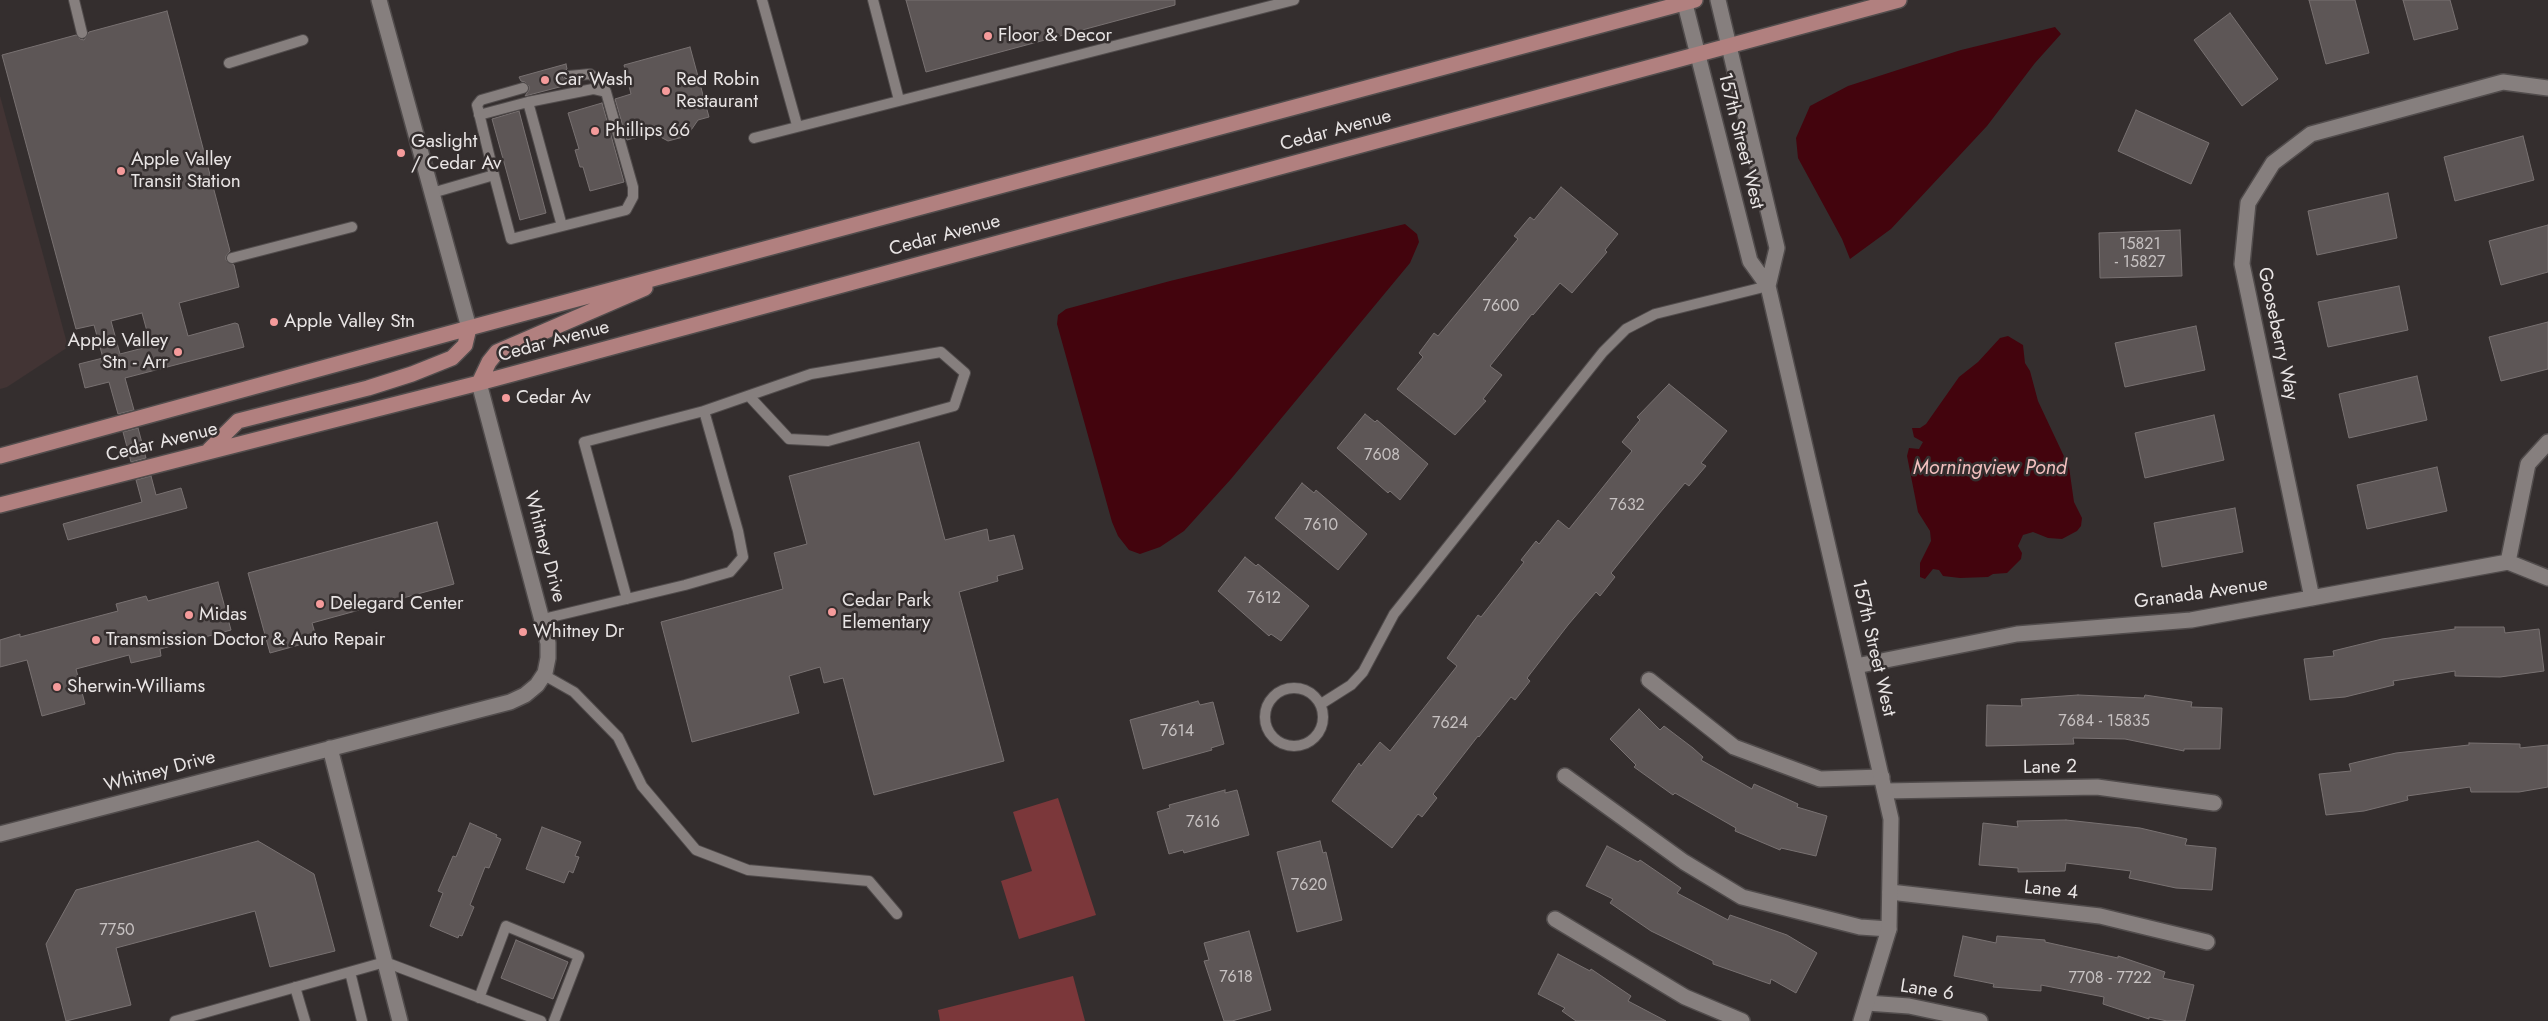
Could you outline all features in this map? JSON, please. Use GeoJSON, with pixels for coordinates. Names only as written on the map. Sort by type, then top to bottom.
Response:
{"type":"FeatureCollection","features":[{"type":"Feature","properties":{"kind":"main road","name":"Cedar Avenue"},"geometry":{"type":"LineString","coordinates":[[0,505],[479,382],[1899,0]]}},
{"type":"Feature","properties":{"kind":"main road","name":"Cedar Avenue"},"geometry":{"type":"LineString","coordinates":[[0,456],[469,328],[1688,1]]}},
{"type":"Feature","properties":{"kind":"main road"},"geometry":{"type":"LineString","coordinates":[[479,382],[489,362],[497,352],[693,268]]}},
{"type":"Feature","properties":{"kind":"main road"},"geometry":{"type":"LineString","coordinates":[[208,451],[238,420],[368,388],[412,374],[452,358],[465,345],[469,328]]}},
{"type":"Feature","properties":{"kind":"street"},"geometry":{"type":"LineString","coordinates":[[379,0],[469,328]]}},
{"type":"Feature","properties":{"kind":"street","name":"157th Street West"},"geometry":{"type":"LineString","coordinates":[[1718,0],[1777,248],[1768,286]]}},
{"type":"Feature","properties":{"kind":"street","name":"157th Street West"},"geometry":{"type":"LineString","coordinates":[[1688,1],[1697,54],[1750,261],[1768,286],[1891,818],[1889,930],[1861,1021]]}},
{"type":"Feature","properties":{"kind":"street","name":"Gooseberry Way"},"geometry":{"type":"LineString","coordinates":[[2312,598],[2242,264],[2248,203],[2273,163],[2311,134],[2503,82],[2548,88]]}},
{"type":"Feature","properties":{"kind":"street","name":"Whitney Drive"},"geometry":{"type":"LineString","coordinates":[[0,834],[510,702],[525,695],[544,675],[548,650],[543,619],[479,382]]}},
{"type":"Feature","properties":{"kind":"street"},"geometry":{"type":"LineString","coordinates":[[2548,442],[2528,464],[2508,562],[2548,578]]}},
{"type":"Feature","properties":{"kind":"street","name":"Granada Avenue"},"geometry":{"type":"LineString","coordinates":[[1856,666],[2017,634],[2191,620],[2508,562]]}},
{"type":"Feature","properties":{"kind":"street","name":"Lane 2"},"geometry":{"type":"LineString","coordinates":[[1649,680],[1734,747],[1820,779],[1883,784],[2097,787],[2214,803]]}},
{"type":"Feature","properties":{"kind":"street"},"geometry":{"type":"LineString","coordinates":[[330,748],[400,1021]]}},
{"type":"Feature","properties":{"kind":"street"},"geometry":{"type":"LineString","coordinates":[[1565,776],[1684,862],[1742,896],[1860,927],[1889,930]]}},
{"type":"Feature","properties":{"kind":"street","name":"Lane 4"},"geometry":{"type":"LineString","coordinates":[[1890,892],[2100,916],[2206,942]]}},
{"type":"Feature","properties":{"kind":"street"},"geometry":{"type":"LineString","coordinates":[[1555,919],[1685,997],[1742,1021]]}},
{"type":"Feature","properties":{"kind":"street","name":"Lane 6"},"geometry":{"type":"LineString","coordinates":[[1867,1004],[1909,1006],[1980,1021]]}},
{"type":"Feature","properties":{"kind":"lane"},"geometry":{"type":"LineString","coordinates":[[74,0],[82,33]]}},
{"type":"Feature","properties":{"kind":"lane"},"geometry":{"type":"LineString","coordinates":[[762,0],[797,125]]}},
{"type":"Feature","properties":{"kind":"lane"},"geometry":{"type":"LineString","coordinates":[[873,0],[899,100]]}},
{"type":"Feature","properties":{"kind":"lane"},"geometry":{"type":"LineString","coordinates":[[754,138],[797,125],[1294,0]]}},
{"type":"Feature","properties":{"kind":"lane"},"geometry":{"type":"LineString","coordinates":[[228,63],[303,40]]}},
{"type":"Feature","properties":{"kind":"lane"},"geometry":{"type":"LineString","coordinates":[[523,88],[481,100],[477,106],[511,240],[626,210],[633,197],[633,188],[602,82],[590,74],[569,76]]}},
{"type":"Feature","properties":{"kind":"lane"},"geometry":{"type":"LineString","coordinates":[[479,115],[528,102],[593,89],[606,92]]}},
{"type":"Feature","properties":{"kind":"lane"},"geometry":{"type":"LineString","coordinates":[[528,102],[562,226]]}},
{"type":"Feature","properties":{"kind":"lane"},"geometry":{"type":"LineString","coordinates":[[432,193],[494,175]]}},
{"type":"Feature","properties":{"kind":"lane"},"geometry":{"type":"LineString","coordinates":[[232,258],[352,227]]}},
{"type":"Feature","properties":{"kind":"lane"},"geometry":{"type":"LineString","coordinates":[[1321,704],[1351,685],[1364,672],[1394,614],[1603,352],[1626,329],[1655,314],[1768,286]]}},
{"type":"Feature","properties":{"kind":"lane"},"geometry":{"type":"LineString","coordinates":[[627,599],[584,442],[704,411],[811,374],[941,352],[965,374],[954,406],[828,441],[789,439],[749,396]]}},
{"type":"Feature","properties":{"kind":"lane"},"geometry":{"type":"LineString","coordinates":[[543,619],[730,572],[743,557],[738,531],[704,411]]}},
{"type":"Feature","properties":{"kind":"lane"},"geometry":{"type":"LineString","coordinates":[[544,675],[574,692],[618,737],[642,786],[696,850],[748,870],[869,881],[898,914]]}},
{"type":"Feature","properties":{"kind":"lane"},"geometry":{"type":"LineString","coordinates":[[1300,688],[1306,690],[1321,704],[1324,722],[1318,735],[1310,743],[1298,747],[1287,746],[1272,737],[1265,721],[1267,704],[1274,695],[1282,691],[1300,688]]}},
{"type":"Feature","properties":{"kind":"lane"},"geometry":{"type":"LineString","coordinates":[[479,998],[506,926],[579,956],[554,1021]]}},
{"type":"Feature","properties":{"kind":"lane"},"geometry":{"type":"LineString","coordinates":[[175,1021],[385,962],[541,1021]]}},
{"type":"Feature","properties":{"kind":"lane"},"geometry":{"type":"LineString","coordinates":[[350,972],[362,1021]]}},
{"type":"Feature","properties":{"kind":"lane"},"geometry":{"type":"LineString","coordinates":[[295,987],[305,1021]]}},
{"type":"Feature","properties":{"kind":"shaded area"},"geometry":{"type":"Polygon","coordinates":[[[0,96],[68,347],[7,387],[0,389],[0,96]]]}},
{"type":"Feature","properties":{"kind":"shaded area"},"geometry":{"type":"Polygon","coordinates":[[[1058,798],[1096,915],[1019,939],[1001,881],[1032,871],[1013,812],[1058,798]]]}},
{"type":"Feature","properties":{"kind":"shaded area"},"geometry":{"type":"Polygon","coordinates":[[[1073,976],[1085,1021],[940,1021],[938,1010],[1073,976]]]}},
{"type":"Feature","properties":{"kind":"water"},"geometry":{"type":"Polygon","coordinates":[[[2055,27],[2061,34],[2035,63],[1987,126],[1891,229],[1850,259],[1842,239],[1798,158],[1796,138],[1810,106],[1848,86],[1910,66],[1961,50],[2055,27]]]}},
{"type":"Feature","properties":{"kind":"water"},"geometry":{"type":"Polygon","coordinates":[[[1405,224],[1417,234],[1419,242],[1410,263],[1231,479],[1184,531],[1160,547],[1140,554],[1129,550],[1118,536],[1112,522],[1057,324],[1058,315],[1066,309],[1170,281],[1405,224]]]}},
{"type":"Feature","properties":{"kind":"water","name":"Morningview Pond"},"geometry":{"type":"Polygon","coordinates":[[[2008,336],[2023,345],[2025,363],[2030,371],[2038,401],[2069,467],[2074,502],[2082,518],[2081,526],[2077,531],[2062,539],[2048,538],[2033,532],[2023,535],[2018,546],[2022,553],[2021,559],[2007,573],[1993,574],[1988,577],[1960,578],[1943,576],[1939,570],[1933,569],[1925,579],[1920,577],[1920,563],[1931,541],[1930,531],[1918,512],[1907,456],[1909,448],[1919,449],[1923,442],[1914,437],[1912,428],[1920,428],[1926,424],[1959,377],[1978,362],[2000,338],[2008,336]]]}},
{"type":"Feature","properties":{"kind":"building","name":"Floor & Decor"},"geometry":{"type":"Polygon","coordinates":[[[906,0],[1175,0],[1175,5],[926,72],[906,0]]]}},
{"type":"Feature","properties":{"kind":"building"},"geometry":{"type":"Polygon","coordinates":[[[2309,0],[2355,0],[2369,53],[2326,64],[2309,0]]]}},
{"type":"Feature","properties":{"kind":"building"},"geometry":{"type":"Polygon","coordinates":[[[2403,0],[2450,0],[2458,29],[2414,40],[2403,0]]]}},
{"type":"Feature","properties":{"kind":"building","name":"Apple Valley Transit Station"},"geometry":{"type":"Polygon","coordinates":[[[167,11],[230,251],[226,256],[226,260],[234,265],[239,287],[179,303],[188,336],[235,323],[238,324],[244,347],[125,378],[134,410],[118,414],[109,382],[85,388],[79,364],[103,358],[94,325],[76,329],[2,55],[76,35],[84,40],[89,32],[167,11]],[[142,313],[111,321],[120,354],[151,346],[142,313]]]}},
{"type":"Feature","properties":{"kind":"building"},"geometry":{"type":"Polygon","coordinates":[[[2230,13],[2278,79],[2242,106],[2194,40],[2230,13]]]}},
{"type":"Feature","properties":{"kind":"building","name":"Red Robin Restaurant"},"geometry":{"type":"Polygon","coordinates":[[[690,47],[709,117],[698,120],[687,136],[668,141],[653,133],[627,140],[615,99],[631,94],[624,65],[690,47]]]}},
{"type":"Feature","properties":{"kind":"building","name":"Car Wash"},"geometry":{"type":"Polygon","coordinates":[[[566,64],[567,69],[562,77],[571,84],[525,96],[529,86],[521,81],[519,77],[566,64]]]}},
{"type":"Feature","properties":{"kind":"building","name":"Phillips 66"},"geometry":{"type":"Polygon","coordinates":[[[602,103],[624,182],[590,191],[583,167],[580,167],[575,150],[579,149],[568,113],[602,103]]]}},
{"type":"Feature","properties":{"kind":"building"},"geometry":{"type":"Polygon","coordinates":[[[2136,110],[2209,143],[2191,184],[2118,151],[2136,110]]]}},
{"type":"Feature","properties":{"kind":"building"},"geometry":{"type":"Polygon","coordinates":[[[519,111],[546,213],[520,220],[492,119],[519,111]]]}},
{"type":"Feature","properties":{"kind":"building"},"geometry":{"type":"Polygon","coordinates":[[[2523,136],[2534,180],[2455,201],[2444,157],[2523,136]]]}},
{"type":"Feature","properties":{"kind":"building"},"geometry":{"type":"Polygon","coordinates":[[[1561,187],[1618,234],[1605,250],[1607,252],[1572,293],[1560,283],[1532,314],[1490,366],[1502,375],[1483,399],[1486,401],[1455,435],[1397,389],[1423,357],[1419,353],[1434,333],[1438,336],[1518,239],[1514,236],[1530,217],[1534,220],[1561,187]]]}},
{"type":"Feature","properties":{"kind":"building"},"geometry":{"type":"Polygon","coordinates":[[[2388,193],[2397,238],[2317,255],[2308,211],[2388,193]]]}},
{"type":"Feature","properties":{"kind":"building"},"geometry":{"type":"Polygon","coordinates":[[[2548,225],[2548,272],[2501,285],[2489,241],[2548,225]]]}},
{"type":"Feature","properties":{"kind":"building"},"geometry":{"type":"Polygon","coordinates":[[[2180,230],[2182,276],[2100,278],[2099,233],[2180,230]]]}},
{"type":"Feature","properties":{"kind":"building"},"geometry":{"type":"Polygon","coordinates":[[[2399,286],[2408,330],[2328,347],[2318,302],[2399,286]]]}},
{"type":"Feature","properties":{"kind":"building"},"geometry":{"type":"Polygon","coordinates":[[[2548,322],[2548,369],[2501,381],[2489,337],[2548,322]]]}},
{"type":"Feature","properties":{"kind":"building"},"geometry":{"type":"Polygon","coordinates":[[[2196,326],[2205,370],[2125,387],[2115,343],[2196,326]]]}},
{"type":"Feature","properties":{"kind":"building"},"geometry":{"type":"Polygon","coordinates":[[[2417,376],[2427,420],[2349,438],[2339,394],[2417,376]]]}},
{"type":"Feature","properties":{"kind":"building"},"geometry":{"type":"Polygon","coordinates":[[[1669,384],[1727,431],[1701,463],[1706,466],[1689,486],[1685,483],[1658,515],[1611,573],[1615,577],[1600,596],[1596,592],[1568,625],[1527,678],[1530,681],[1515,700],[1511,697],[1478,736],[1433,794],[1437,798],[1422,817],[1418,814],[1392,848],[1332,801],[1359,763],[1361,766],[1380,742],[1390,751],[1457,666],[1447,658],[1478,615],[1481,617],[1524,562],[1521,560],[1536,541],[1539,544],[1558,520],[1569,529],[1632,451],[1622,442],[1640,420],[1637,417],[1669,384]]]}},
{"type":"Feature","properties":{"kind":"building"},"geometry":{"type":"Polygon","coordinates":[[[1365,414],[1375,422],[1377,420],[1428,464],[1400,500],[1390,491],[1388,493],[1337,448],[1365,414]]]}},
{"type":"Feature","properties":{"kind":"building"},"geometry":{"type":"Polygon","coordinates":[[[2214,415],[2224,460],[2145,478],[2135,433],[2214,415]]]}},
{"type":"Feature","properties":{"kind":"building"},"geometry":{"type":"Polygon","coordinates":[[[138,428],[146,458],[131,462],[123,432],[138,428]]]}},
{"type":"Feature","properties":{"kind":"building","name":"Cedar Park Elementary"},"geometry":{"type":"Polygon","coordinates":[[[919,442],[945,540],[987,529],[989,541],[1014,535],[1023,569],[997,576],[998,581],[959,592],[1004,761],[874,795],[843,678],[824,683],[820,667],[789,676],[799,713],[692,742],[661,622],[783,589],[774,553],[807,544],[789,476],[919,442]]]}},
{"type":"Feature","properties":{"kind":"building"},"geometry":{"type":"Polygon","coordinates":[[[2437,467],[2447,511],[2367,529],[2357,485],[2437,467]]]}},
{"type":"Feature","properties":{"kind":"building"},"geometry":{"type":"Polygon","coordinates":[[[151,476],[156,495],[181,488],[187,508],[68,540],[63,524],[142,502],[136,480],[151,476]]]}},
{"type":"Feature","properties":{"kind":"building"},"geometry":{"type":"Polygon","coordinates":[[[1302,483],[1314,493],[1316,490],[1367,534],[1338,570],[1275,518],[1302,483]]]}},
{"type":"Feature","properties":{"kind":"building"},"geometry":{"type":"Polygon","coordinates":[[[2235,508],[2243,552],[2162,567],[2154,523],[2235,508]]]}},
{"type":"Feature","properties":{"kind":"building","name":"Delegard Center"},"geometry":{"type":"Polygon","coordinates":[[[437,522],[454,584],[312,623],[317,640],[270,653],[248,573],[437,522]]]}},
{"type":"Feature","properties":{"kind":"building"},"geometry":{"type":"Polygon","coordinates":[[[1245,557],[1256,566],[1258,564],[1309,606],[1281,641],[1271,634],[1269,636],[1218,591],[1245,557]]]}},
{"type":"Feature","properties":{"kind":"building"},"geometry":{"type":"Polygon","coordinates":[[[218,582],[231,630],[160,649],[161,656],[131,663],[129,655],[76,669],[85,704],[42,716],[27,660],[0,667],[0,640],[20,634],[20,637],[118,611],[116,604],[146,596],[148,601],[218,582]]]}},
{"type":"Feature","properties":{"kind":"building"},"geometry":{"type":"Polygon","coordinates":[[[2455,627],[2504,627],[2505,633],[2539,629],[2544,671],[2500,677],[2455,676],[2455,671],[2393,681],[2394,685],[2345,697],[2310,700],[2304,659],[2334,656],[2333,651],[2382,639],[2455,629],[2455,627]]]}},
{"type":"Feature","properties":{"kind":"building"},"geometry":{"type":"Polygon","coordinates":[[[2078,695],[2144,698],[2145,695],[2192,702],[2191,707],[2222,708],[2220,749],[2184,749],[2184,751],[2125,739],[2073,738],[2074,744],[1986,746],[1987,705],[2022,706],[2021,699],[2078,695]]]}},
{"type":"Feature","properties":{"kind":"building"},"geometry":{"type":"Polygon","coordinates":[[[1198,701],[1200,705],[1213,702],[1224,744],[1211,748],[1212,750],[1143,769],[1130,720],[1198,701]]]}},
{"type":"Feature","properties":{"kind":"building"},"geometry":{"type":"Polygon","coordinates":[[[1639,709],[1660,730],[1664,726],[1693,748],[1703,757],[1701,760],[1752,789],[1754,784],[1798,804],[1797,807],[1827,816],[1816,856],[1781,848],[1780,850],[1735,831],[1736,828],[1675,793],[1673,795],[1634,767],[1636,765],[1610,739],[1639,709]]]}},
{"type":"Feature","properties":{"kind":"building"},"geometry":{"type":"Polygon","coordinates":[[[2469,743],[2520,744],[2520,748],[2548,745],[2548,787],[2519,792],[2471,792],[2470,787],[2407,796],[2408,800],[2364,811],[2326,815],[2319,774],[2351,771],[2349,764],[2396,753],[2469,745],[2469,743]]]}},
{"type":"Feature","properties":{"kind":"building"},"geometry":{"type":"Polygon","coordinates":[[[1225,790],[1225,793],[1237,790],[1249,835],[1184,853],[1183,850],[1169,854],[1157,812],[1170,808],[1169,805],[1225,790]]]}},
{"type":"Feature","properties":{"kind":"building"},"geometry":{"type":"Polygon","coordinates":[[[2066,820],[2140,828],[2187,839],[2185,845],[2216,848],[2212,890],[2176,888],[2129,878],[2131,871],[2066,863],[2065,871],[2018,872],[2018,868],[1979,865],[1983,823],[2018,827],[2017,821],[2066,820]]]}},
{"type":"Feature","properties":{"kind":"building"},"geometry":{"type":"Polygon","coordinates":[[[470,823],[497,835],[496,837],[501,839],[489,868],[485,867],[470,905],[474,907],[462,936],[459,935],[458,938],[430,926],[443,893],[438,891],[453,856],[456,857],[470,823]]]}},
{"type":"Feature","properties":{"kind":"building"},"geometry":{"type":"Polygon","coordinates":[[[542,827],[581,842],[575,856],[579,857],[573,873],[569,871],[564,883],[526,869],[542,827]]]}},
{"type":"Feature","properties":{"kind":"building"},"geometry":{"type":"Polygon","coordinates":[[[258,841],[314,874],[335,951],[270,967],[255,911],[116,948],[131,1005],[66,1021],[46,944],[76,890],[258,841]]]}},
{"type":"Feature","properties":{"kind":"building"},"geometry":{"type":"Polygon","coordinates":[[[1320,841],[1323,853],[1326,852],[1342,920],[1297,932],[1277,852],[1320,841]]]}},
{"type":"Feature","properties":{"kind":"building"},"geometry":{"type":"Polygon","coordinates":[[[1607,846],[1638,862],[1640,860],[1681,888],[1677,893],[1728,920],[1730,915],[1787,935],[1817,953],[1796,993],[1771,979],[1770,984],[1713,964],[1713,961],[1651,931],[1610,903],[1613,899],[1586,886],[1607,846]]]}},
{"type":"Feature","properties":{"kind":"building"},"geometry":{"type":"Polygon","coordinates":[[[1249,931],[1271,1010],[1232,1021],[1224,1021],[1204,961],[1209,960],[1204,943],[1249,931]]]}},
{"type":"Feature","properties":{"kind":"building"},"geometry":{"type":"Polygon","coordinates":[[[1963,936],[1996,943],[1997,936],[2045,940],[2045,942],[2118,958],[2118,956],[2165,972],[2163,978],[2194,985],[2185,1021],[2167,1021],[2149,1017],[2149,1019],[2103,1004],[2104,997],[2041,985],[2041,991],[1993,987],[1994,984],[1954,976],[1963,936]]]}},
{"type":"Feature","properties":{"kind":"building"},"geometry":{"type":"Polygon","coordinates":[[[516,940],[568,962],[553,999],[501,978],[516,940]]]}},
{"type":"Feature","properties":{"kind":"building"},"geometry":{"type":"Polygon","coordinates":[[[1558,954],[1590,971],[1591,969],[1631,996],[1628,1001],[1666,1021],[1576,1021],[1562,1011],[1565,1008],[1538,994],[1558,954]]]}},
{"type":"Feature","properties":{"kind":"place","name":"Floor & Decor"},"geometry":{"type":"Point","coordinates":[988,36]}},
{"type":"Feature","properties":{"kind":"place","name":"Car Wash"},"geometry":{"type":"Point","coordinates":[545,80]}},
{"type":"Feature","properties":{"kind":"place","name":"Red Robin Restaurant"},"geometry":{"type":"Point","coordinates":[666,91]}},
{"type":"Feature","properties":{"kind":"place","name":"Phillips 66"},"geometry":{"type":"Point","coordinates":[595,131]}},
{"type":"Feature","properties":{"kind":"place","name":"Gaslight / Cedar Av"},"geometry":{"type":"Point","coordinates":[401,153]}},
{"type":"Feature","properties":{"kind":"place","name":"Apple Valley Transit Station"},"geometry":{"type":"Point","coordinates":[121,171]}},
{"type":"Feature","properties":{"kind":"place","name":"Apple Valley Stn"},"geometry":{"type":"Point","coordinates":[274,322]}},
{"type":"Feature","properties":{"kind":"place","name":"Apple Valley Stn - Arr"},"geometry":{"type":"Point","coordinates":[178,352]}},
{"type":"Feature","properties":{"kind":"place","name":"Cedar Av"},"geometry":{"type":"Point","coordinates":[506,398]}},
{"type":"Feature","properties":{"kind":"place","name":"Delegard Center"},"geometry":{"type":"Point","coordinates":[320,604]}},
{"type":"Feature","properties":{"kind":"place","name":"Cedar Park Elementary"},"geometry":{"type":"Point","coordinates":[832,612]}},
{"type":"Feature","properties":{"kind":"place","name":"Midas"},"geometry":{"type":"Point","coordinates":[189,615]}},
{"type":"Feature","properties":{"kind":"place","name":"Whitney Dr"},"geometry":{"type":"Point","coordinates":[523,632]}},
{"type":"Feature","properties":{"kind":"place","name":"Transmission Doctor & Auto Repair"},"geometry":{"type":"Point","coordinates":[96,640]}},
{"type":"Feature","properties":{"kind":"place","name":"Sherwin-Williams"},"geometry":{"type":"Point","coordinates":[57,687]}}]}
